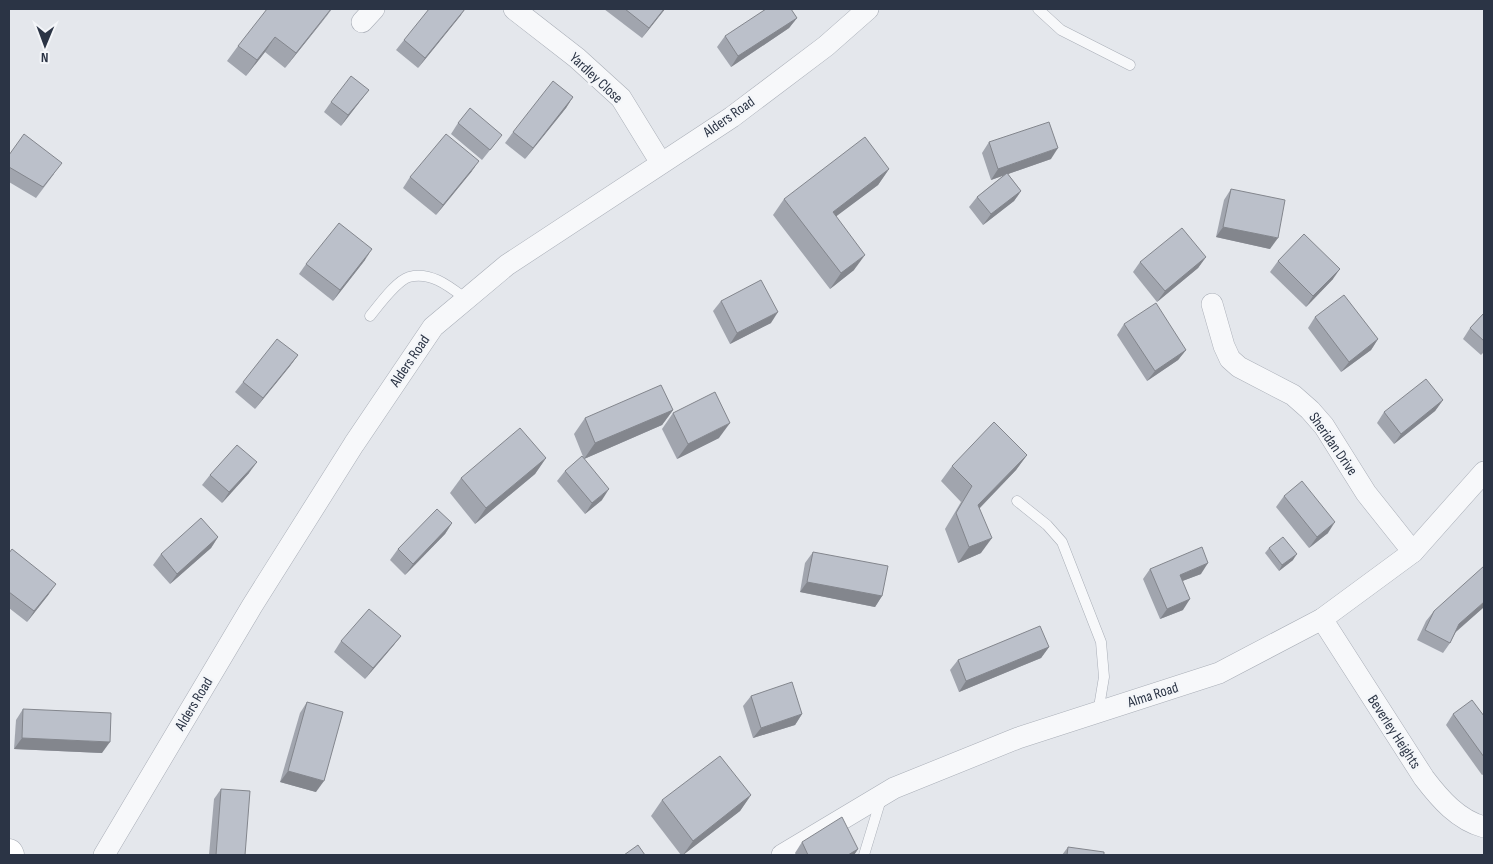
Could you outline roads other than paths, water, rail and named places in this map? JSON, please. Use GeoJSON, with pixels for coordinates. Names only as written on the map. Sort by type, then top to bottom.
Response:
{"type":"FeatureCollection","features":[{"type":"Feature","properties":{"kind":"street","name":"Yardley Close"},"geometry":{"type":"LineString","coordinates":[[514,9],[577,58],[621,98],[661,162]]}},
{"type":"Feature","properties":{"kind":"street","name":"Alders Road"},"geometry":{"type":"LineString","coordinates":[[104,855],[252,606],[354,444],[433,327],[507,265],[732,116],[826,46],[868,9]]}},
{"type":"Feature","properties":{"kind":"street","name":"Sheridan Drive"},"geometry":{"type":"LineString","coordinates":[[1212,304],[1224,346],[1230,359],[1239,367],[1293,395],[1310,410],[1324,426],[1366,493],[1414,552]]}},
{"type":"Feature","properties":{"kind":"street","name":"Alma Road"},"geometry":{"type":"LineString","coordinates":[[782,855],[894,788],[1018,738],[1219,674],[1322,619],[1414,552],[1484,472]]}},
{"type":"Feature","properties":{"kind":"street","name":"Beverley Heights"},"geometry":{"type":"LineString","coordinates":[[1322,619],[1424,778],[1442,801],[1456,813],[1473,824],[1484,827]]}},
{"type":"Feature","properties":{"kind":"lane"},"geometry":{"type":"LineString","coordinates":[[1038,9],[1062,30],[1130,65]]}},
{"type":"Feature","properties":{"kind":"lane"},"geometry":{"type":"LineString","coordinates":[[370,316],[396,286],[408,277],[422,276],[434,278],[466,299]]}},
{"type":"Feature","properties":{"kind":"lane"},"geometry":{"type":"LineString","coordinates":[[1017,501],[1047,525],[1062,542],[1073,569],[1101,642],[1104,677],[1098,712]]}},
{"type":"Feature","properties":{"kind":"lane"},"geometry":{"type":"LineString","coordinates":[[864,855],[882,796]]}}]}
